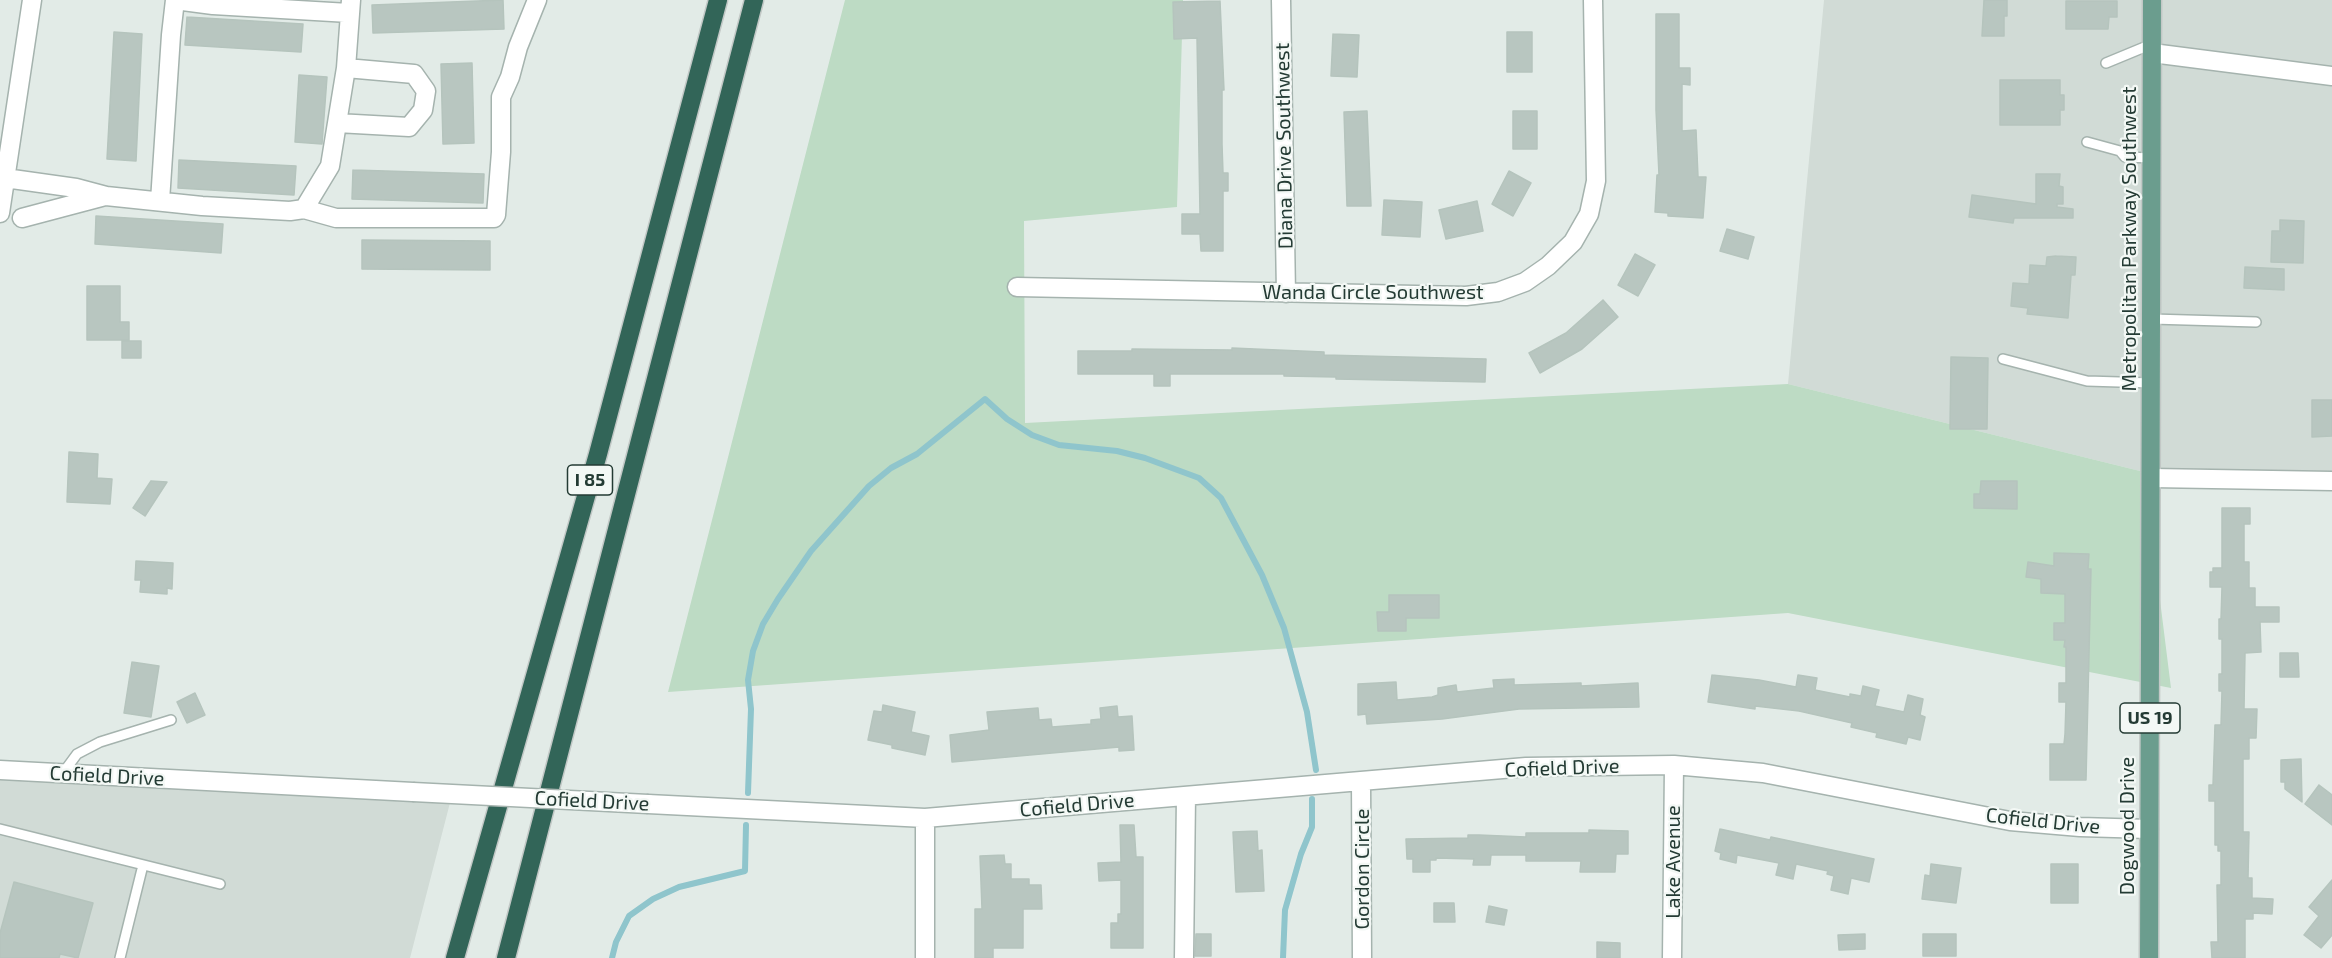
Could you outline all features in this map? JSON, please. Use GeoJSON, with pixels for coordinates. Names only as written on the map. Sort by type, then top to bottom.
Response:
{"type":"FeatureCollection","features":[{"type":"Feature","properties":{"kind":"highway","name":"I 85"},"geometry":{"type":"LineString","coordinates":[[455,958],[598,454],[718,0]]}},
{"type":"Feature","properties":{"kind":"highway","name":"I 85"},"geometry":{"type":"LineString","coordinates":[[506,958],[754,0]]}},
{"type":"Feature","properties":{"kind":"main road","name":"Metropolitan Parkway Southwest"},"geometry":{"type":"LineString","coordinates":[[2152,0],[2152,478]]}},
{"type":"Feature","properties":{"kind":"main road","name":"Dogwood Drive"},"geometry":{"type":"LineString","coordinates":[[2149,958],[2152,478]]}},
{"type":"Feature","properties":{"kind":"street"},"geometry":{"type":"LineString","coordinates":[[0,213],[32,0]]}},
{"type":"Feature","properties":{"kind":"street"},"geometry":{"type":"LineString","coordinates":[[160,201],[175,0],[350,6],[346,68],[330,166],[304,209]]}},
{"type":"Feature","properties":{"kind":"street"},"geometry":{"type":"LineString","coordinates":[[5,178],[76,188],[106,196],[290,211],[304,209],[336,218],[494,218],[501,152],[501,97],[537,0]]}},
{"type":"Feature","properties":{"kind":"street","name":"Diana Drive Southwest"},"geometry":{"type":"LineString","coordinates":[[1281,0],[1286,293]]}},
{"type":"Feature","properties":{"kind":"street","name":"Wanda Circle Southwest"},"geometry":{"type":"LineString","coordinates":[[1017,287],[1466,296],[1498,292],[1525,282],[1548,266],[1573,242],[1589,214],[1596,181],[1593,0]]}},
{"type":"Feature","properties":{"kind":"street"},"geometry":{"type":"LineString","coordinates":[[2152,49],[2332,76]]}},
{"type":"Feature","properties":{"kind":"street"},"geometry":{"type":"LineString","coordinates":[[337,123],[410,127],[423,110],[426,91],[414,74],[346,68]]}},
{"type":"Feature","properties":{"kind":"street"},"geometry":{"type":"LineString","coordinates":[[22,218],[106,196]]}},
{"type":"Feature","properties":{"kind":"street"},"geometry":{"type":"LineString","coordinates":[[2152,478],[2332,481]]}},
{"type":"Feature","properties":{"kind":"street","name":"Cofield Drive"},"geometry":{"type":"LineString","coordinates":[[0,770],[925,818],[1526,767],[1674,765],[1763,774],[2010,821],[2080,827],[2150,829]]}},
{"type":"Feature","properties":{"kind":"street","name":"Lake Avenue"},"geometry":{"type":"LineString","coordinates":[[1672,958],[1674,765]]}},
{"type":"Feature","properties":{"kind":"street","name":"Gordon Circle"},"geometry":{"type":"LineString","coordinates":[[1362,781],[1362,958]]}},
{"type":"Feature","properties":{"kind":"street"},"geometry":{"type":"LineString","coordinates":[[1184,958],[1186,796]]}},
{"type":"Feature","properties":{"kind":"street"},"geometry":{"type":"LineString","coordinates":[[925,818],[925,958]]}},
{"type":"Feature","properties":{"kind":"lane"},"geometry":{"type":"LineString","coordinates":[[2106,63],[2152,49]]}},
{"type":"Feature","properties":{"kind":"lane"},"geometry":{"type":"LineString","coordinates":[[2087,142],[2120,151],[2126,157]]}},
{"type":"Feature","properties":{"kind":"lane"},"geometry":{"type":"LineString","coordinates":[[2115,162],[2126,157],[2152,158]]}},
{"type":"Feature","properties":{"kind":"lane"},"geometry":{"type":"LineString","coordinates":[[2152,319],[2256,322]]}},
{"type":"Feature","properties":{"kind":"lane"},"geometry":{"type":"LineString","coordinates":[[2003,359],[2087,381],[2152,383]]}},
{"type":"Feature","properties":{"kind":"lane"},"geometry":{"type":"LineString","coordinates":[[63,773],[77,754],[100,742],[171,720]]}},
{"type":"Feature","properties":{"kind":"lane"},"geometry":{"type":"LineString","coordinates":[[0,829],[220,884]]}},
{"type":"Feature","properties":{"kind":"lane"},"geometry":{"type":"LineString","coordinates":[[120,958],[142,865]]}},
{"type":"Feature","properties":{"kind":"shaded area"},"geometry":{"type":"Polygon","coordinates":[[[1824,0],[2332,0],[2332,481],[2144,472],[1788,384],[1824,0]]]}},
{"type":"Feature","properties":{"kind":"shaded area"},"geometry":{"type":"Polygon","coordinates":[[[0,770],[452,795],[410,958],[0,958],[0,770]]]}},
{"type":"Feature","properties":{"kind":"green space"},"geometry":{"type":"Polygon","coordinates":[[[845,0],[1183,0],[1177,207],[1024,221],[1025,423],[1788,384],[2144,472],[2171,688],[1788,613],[668,692],[845,0]]]}},
{"type":"Feature","properties":{"kind":"building"},"geometry":{"type":"Polygon","coordinates":[[[503,0],[504,29],[373,33],[372,5],[503,0]]]}},
{"type":"Feature","properties":{"kind":"building"},"geometry":{"type":"Polygon","coordinates":[[[1984,0],[2007,0],[2004,36],[1982,36],[1984,0]]]}},
{"type":"Feature","properties":{"kind":"building"},"geometry":{"type":"Polygon","coordinates":[[[1220,1],[1224,90],[1222,90],[1223,173],[1228,173],[1228,191],[1223,191],[1223,251],[1201,251],[1200,234],[1182,234],[1182,214],[1200,214],[1197,38],[1174,39],[1173,2],[1220,1]]]}},
{"type":"Feature","properties":{"kind":"building"},"geometry":{"type":"Polygon","coordinates":[[[2066,1],[2117,1],[2117,17],[2109,17],[2108,29],[2066,29],[2066,1]]]}},
{"type":"Feature","properties":{"kind":"building"},"geometry":{"type":"Polygon","coordinates":[[[1656,14],[1679,14],[1679,68],[1690,68],[1690,85],[1682,84],[1682,131],[1696,130],[1698,177],[1706,177],[1703,218],[1668,216],[1668,213],[1655,212],[1657,175],[1659,175],[1656,14]]]}},
{"type":"Feature","properties":{"kind":"building"},"geometry":{"type":"Polygon","coordinates":[[[187,17],[303,24],[301,52],[185,45],[187,17]]]}},
{"type":"Feature","properties":{"kind":"building"},"geometry":{"type":"Polygon","coordinates":[[[114,32],[142,34],[136,161],[107,159],[114,32]]]}},
{"type":"Feature","properties":{"kind":"building"},"geometry":{"type":"Polygon","coordinates":[[[1507,32],[1532,32],[1532,72],[1507,72],[1507,32]]]}},
{"type":"Feature","properties":{"kind":"building"},"geometry":{"type":"Polygon","coordinates":[[[1333,34],[1359,35],[1357,77],[1331,76],[1333,34]]]}},
{"type":"Feature","properties":{"kind":"building"},"geometry":{"type":"Polygon","coordinates":[[[472,63],[474,143],[443,144],[441,64],[472,63]]]}},
{"type":"Feature","properties":{"kind":"building"},"geometry":{"type":"Polygon","coordinates":[[[299,75],[327,77],[322,144],[295,142],[299,75]]]}},
{"type":"Feature","properties":{"kind":"building"},"geometry":{"type":"Polygon","coordinates":[[[2000,80],[2060,80],[2060,95],[2064,95],[2064,110],[2060,110],[2060,125],[2000,125],[2000,80]]]}},
{"type":"Feature","properties":{"kind":"building"},"geometry":{"type":"Polygon","coordinates":[[[1367,111],[1371,206],[1347,206],[1344,112],[1367,111]]]}},
{"type":"Feature","properties":{"kind":"building"},"geometry":{"type":"Polygon","coordinates":[[[1513,111],[1537,111],[1537,149],[1513,149],[1513,111]]]}},
{"type":"Feature","properties":{"kind":"building"},"geometry":{"type":"Polygon","coordinates":[[[179,160],[296,166],[294,195],[178,188],[179,160]]]}},
{"type":"Feature","properties":{"kind":"building"},"geometry":{"type":"Polygon","coordinates":[[[353,170],[484,174],[483,203],[352,199],[353,170]]]}},
{"type":"Feature","properties":{"kind":"building"},"geometry":{"type":"Polygon","coordinates":[[[1509,171],[1531,183],[1513,216],[1492,204],[1509,171]]]}},
{"type":"Feature","properties":{"kind":"building"},"geometry":{"type":"Polygon","coordinates":[[[2036,174],[2060,174],[2059,186],[2063,187],[2063,204],[2057,204],[2057,207],[2073,209],[2073,218],[2014,218],[2013,223],[1969,217],[1972,195],[2036,204],[2036,174]]]}},
{"type":"Feature","properties":{"kind":"building"},"geometry":{"type":"Polygon","coordinates":[[[1384,200],[1422,202],[1420,237],[1382,235],[1384,200]]]}},
{"type":"Feature","properties":{"kind":"building"},"geometry":{"type":"Polygon","coordinates":[[[1477,201],[1483,231],[1446,239],[1439,210],[1477,201]]]}},
{"type":"Feature","properties":{"kind":"building"},"geometry":{"type":"Polygon","coordinates":[[[96,216],[223,224],[221,253],[95,244],[96,216]]]}},
{"type":"Feature","properties":{"kind":"building"},"geometry":{"type":"Polygon","coordinates":[[[2280,220],[2304,221],[2303,263],[2271,262],[2272,231],[2280,231],[2280,220]]]}},
{"type":"Feature","properties":{"kind":"building"},"geometry":{"type":"Polygon","coordinates":[[[1727,229],[1754,237],[1748,259],[1720,251],[1727,229]]]}},
{"type":"Feature","properties":{"kind":"building"},"geometry":{"type":"Polygon","coordinates":[[[362,240],[490,241],[490,270],[362,269],[362,240]]]}},
{"type":"Feature","properties":{"kind":"building"},"geometry":{"type":"Polygon","coordinates":[[[1635,254],[1655,265],[1638,296],[1618,285],[1635,254]]]}},
{"type":"Feature","properties":{"kind":"building"},"geometry":{"type":"Polygon","coordinates":[[[2047,257],[2076,257],[2075,275],[2071,275],[2068,318],[2027,314],[2028,308],[2011,306],[2013,283],[2029,284],[2030,265],[2046,266],[2047,257]]]}},
{"type":"Feature","properties":{"kind":"building"},"geometry":{"type":"Polygon","coordinates":[[[2245,267],[2284,269],[2284,290],[2244,288],[2245,267]]]}},
{"type":"Feature","properties":{"kind":"building"},"geometry":{"type":"Polygon","coordinates":[[[87,286],[120,286],[120,322],[129,322],[129,340],[87,340],[87,286]]]}},
{"type":"Feature","properties":{"kind":"building"},"geometry":{"type":"Polygon","coordinates":[[[1603,300],[1618,317],[1582,349],[1540,373],[1529,353],[1566,333],[1603,300]]]}},
{"type":"Feature","properties":{"kind":"building"},"geometry":{"type":"Polygon","coordinates":[[[122,341],[141,341],[141,358],[122,358],[122,341]]]}},
{"type":"Feature","properties":{"kind":"building"},"geometry":{"type":"Polygon","coordinates":[[[1232,348],[1324,352],[1324,355],[1486,359],[1485,382],[1336,379],[1336,377],[1284,376],[1284,374],[1170,374],[1170,386],[1154,386],[1154,374],[1078,374],[1078,351],[1232,350],[1232,348]]]}},
{"type":"Feature","properties":{"kind":"building"},"geometry":{"type":"Polygon","coordinates":[[[1951,357],[1988,358],[1987,429],[1950,429],[1951,357]]]}},
{"type":"Feature","properties":{"kind":"building"},"geometry":{"type":"Polygon","coordinates":[[[2312,400],[2332,400],[2332,436],[2312,437],[2312,400]]]}},
{"type":"Feature","properties":{"kind":"building"},"geometry":{"type":"Polygon","coordinates":[[[69,452],[98,454],[97,478],[112,479],[110,504],[67,502],[69,452]]]}},
{"type":"Feature","properties":{"kind":"building"},"geometry":{"type":"Polygon","coordinates":[[[151,481],[167,482],[145,516],[133,508],[151,481]]]}},
{"type":"Feature","properties":{"kind":"building"},"geometry":{"type":"Polygon","coordinates":[[[1981,481],[2017,481],[2017,509],[1974,508],[1974,494],[1980,494],[1981,481]]]}},
{"type":"Feature","properties":{"kind":"building"},"geometry":{"type":"Polygon","coordinates":[[[2222,508],[2250,508],[2250,524],[2244,524],[2244,562],[2249,562],[2249,588],[2255,588],[2255,607],[2279,607],[2279,622],[2260,622],[2261,652],[2245,653],[2244,709],[2257,709],[2256,738],[2249,738],[2249,759],[2243,759],[2243,832],[2249,832],[2248,878],[2252,878],[2252,898],[2273,899],[2272,914],[2253,913],[2253,919],[2245,919],[2245,958],[2212,958],[2211,942],[2218,942],[2217,885],[2221,885],[2221,851],[2218,851],[2218,845],[2215,845],[2215,801],[2209,801],[2209,785],[2213,785],[2215,725],[2221,725],[2222,691],[2219,691],[2219,674],[2222,674],[2222,639],[2219,639],[2219,619],[2221,619],[2222,587],[2210,587],[2210,572],[2213,572],[2213,568],[2222,568],[2222,508]]]}},
{"type":"Feature","properties":{"kind":"building"},"geometry":{"type":"Polygon","coordinates":[[[2054,553],[2089,554],[2088,569],[2091,569],[2086,780],[2050,780],[2050,744],[2064,744],[2065,734],[2066,702],[2059,702],[2059,683],[2066,683],[2066,647],[2064,647],[2065,640],[2054,640],[2054,623],[2065,623],[2065,594],[2041,593],[2041,579],[2026,577],[2028,562],[2054,566],[2054,553]]]}},
{"type":"Feature","properties":{"kind":"building"},"geometry":{"type":"Polygon","coordinates":[[[136,561],[173,563],[172,589],[167,588],[167,594],[140,592],[141,580],[135,580],[136,561]]]}},
{"type":"Feature","properties":{"kind":"building"},"geometry":{"type":"Polygon","coordinates":[[[1389,595],[1439,595],[1439,618],[1406,618],[1406,631],[1378,631],[1377,612],[1389,612],[1389,595]]]}},
{"type":"Feature","properties":{"kind":"building"},"geometry":{"type":"Polygon","coordinates":[[[2280,653],[2298,653],[2299,677],[2280,677],[2280,653]]]}},
{"type":"Feature","properties":{"kind":"building"},"geometry":{"type":"Polygon","coordinates":[[[132,662],[159,666],[151,717],[124,713],[132,662]]]}},
{"type":"Feature","properties":{"kind":"building"},"geometry":{"type":"Polygon","coordinates":[[[1712,675],[1796,687],[1798,675],[1817,678],[1815,690],[1850,697],[1850,694],[1861,696],[1863,686],[1879,690],[1875,706],[1904,712],[1908,695],[1923,699],[1920,715],[1925,717],[1920,740],[1908,737],[1906,744],[1876,737],[1877,733],[1851,727],[1852,723],[1799,711],[1755,706],[1755,709],[1708,702],[1712,675]]]}},
{"type":"Feature","properties":{"kind":"building"},"geometry":{"type":"Polygon","coordinates":[[[1514,679],[1514,685],[1581,683],[1581,686],[1638,683],[1639,707],[1519,709],[1442,719],[1367,724],[1366,714],[1358,715],[1358,684],[1396,682],[1397,700],[1432,697],[1438,695],[1438,688],[1456,685],[1457,692],[1494,688],[1493,680],[1514,679]]]}},
{"type":"Feature","properties":{"kind":"building"},"geometry":{"type":"Polygon","coordinates":[[[195,693],[205,715],[187,723],[177,702],[195,693]]]}},
{"type":"Feature","properties":{"kind":"building"},"geometry":{"type":"Polygon","coordinates":[[[883,705],[915,712],[911,732],[929,736],[925,755],[868,740],[874,711],[882,712],[883,705]]]}},
{"type":"Feature","properties":{"kind":"building"},"geometry":{"type":"Polygon","coordinates":[[[1117,706],[1118,717],[1132,716],[1134,750],[1119,751],[1119,747],[952,762],[950,735],[989,730],[987,712],[1038,708],[1039,720],[1051,719],[1052,727],[1091,724],[1091,720],[1101,719],[1100,708],[1117,706]]]}},
{"type":"Feature","properties":{"kind":"building"},"geometry":{"type":"Polygon","coordinates":[[[2301,759],[2302,802],[2285,789],[2285,782],[2281,782],[2281,760],[2301,759]]]}},
{"type":"Feature","properties":{"kind":"building"},"geometry":{"type":"Polygon","coordinates":[[[2319,785],[2332,795],[2332,825],[2305,804],[2319,785]]]}},
{"type":"Feature","properties":{"kind":"building"},"geometry":{"type":"Polygon","coordinates":[[[1120,825],[1134,825],[1136,857],[1143,857],[1143,948],[1111,948],[1111,923],[1118,923],[1118,914],[1121,914],[1121,880],[1099,881],[1098,863],[1121,862],[1120,825]]]}},
{"type":"Feature","properties":{"kind":"building"},"geometry":{"type":"Polygon","coordinates":[[[1720,829],[1770,840],[1771,837],[1874,859],[1869,882],[1851,878],[1848,894],[1831,890],[1834,876],[1827,874],[1828,871],[1796,864],[1793,879],[1776,875],[1779,863],[1737,855],[1736,863],[1720,859],[1721,853],[1715,851],[1720,829]]]}},
{"type":"Feature","properties":{"kind":"building"},"geometry":{"type":"Polygon","coordinates":[[[1589,830],[1628,831],[1628,854],[1616,854],[1615,872],[1580,872],[1581,861],[1526,861],[1526,855],[1491,855],[1490,865],[1473,865],[1474,859],[1436,858],[1436,860],[1430,860],[1430,872],[1413,872],[1413,859],[1407,859],[1406,839],[1468,838],[1468,835],[1526,837],[1526,833],[1589,833],[1589,830]]]}},
{"type":"Feature","properties":{"kind":"building"},"geometry":{"type":"Polygon","coordinates":[[[1257,831],[1258,851],[1262,850],[1264,891],[1236,892],[1233,832],[1257,831]]]}},
{"type":"Feature","properties":{"kind":"building"},"geometry":{"type":"Polygon","coordinates":[[[1004,855],[1005,864],[1011,864],[1011,879],[1029,879],[1029,885],[1041,885],[1042,909],[1023,909],[1023,948],[993,948],[993,958],[975,958],[975,909],[982,909],[980,856],[1004,855]]]}},
{"type":"Feature","properties":{"kind":"building"},"geometry":{"type":"Polygon","coordinates":[[[1931,864],[1961,868],[1956,903],[1922,899],[1925,875],[1930,876],[1931,864]]]}},
{"type":"Feature","properties":{"kind":"building"},"geometry":{"type":"Polygon","coordinates":[[[2051,864],[2078,864],[2078,903],[2051,903],[2051,864]]]}},
{"type":"Feature","properties":{"kind":"building"},"geometry":{"type":"Polygon","coordinates":[[[2332,880],[2332,935],[2321,948],[2304,935],[2319,916],[2309,907],[2332,880]]]}},
{"type":"Feature","properties":{"kind":"building"},"geometry":{"type":"Polygon","coordinates":[[[14,882],[93,903],[78,958],[60,954],[59,958],[0,958],[0,933],[14,882]]]}},
{"type":"Feature","properties":{"kind":"building"},"geometry":{"type":"Polygon","coordinates":[[[1434,903],[1454,903],[1455,922],[1434,922],[1434,903]]]}},
{"type":"Feature","properties":{"kind":"building"},"geometry":{"type":"Polygon","coordinates":[[[1489,906],[1507,910],[1504,925],[1486,922],[1489,906]]]}},
{"type":"Feature","properties":{"kind":"building"},"geometry":{"type":"Polygon","coordinates":[[[1196,934],[1211,934],[1211,956],[1195,956],[1196,934]]]}},
{"type":"Feature","properties":{"kind":"building"},"geometry":{"type":"Polygon","coordinates":[[[1865,934],[1865,949],[1839,950],[1838,935],[1865,934]]]}},
{"type":"Feature","properties":{"kind":"building"},"geometry":{"type":"Polygon","coordinates":[[[1923,934],[1956,934],[1956,956],[1923,956],[1923,934]]]}},
{"type":"Feature","properties":{"kind":"building"},"geometry":{"type":"Polygon","coordinates":[[[1597,942],[1620,943],[1620,958],[1597,958],[1597,942]]]}},
{"type":"Feature","properties":{"kind":"waterway"},"geometry":{"type":"LineString","coordinates":[[748,793],[751,709],[748,680],[753,651],[763,624],[778,599],[811,551],[869,486],[891,468],[917,454],[985,399],[1007,419],[1032,435],[1059,445],[1117,451],[1145,458],[1199,478],[1221,498],[1262,575],[1284,628],[1307,712],[1316,770]]}},
{"type":"Feature","properties":{"kind":"waterway"},"geometry":{"type":"LineString","coordinates":[[1283,958],[1285,910],[1301,854],[1312,827],[1312,799]]}},
{"type":"Feature","properties":{"kind":"waterway"},"geometry":{"type":"LineString","coordinates":[[612,958],[616,942],[629,916],[653,899],[679,887],[745,871],[746,825]]}}]}
